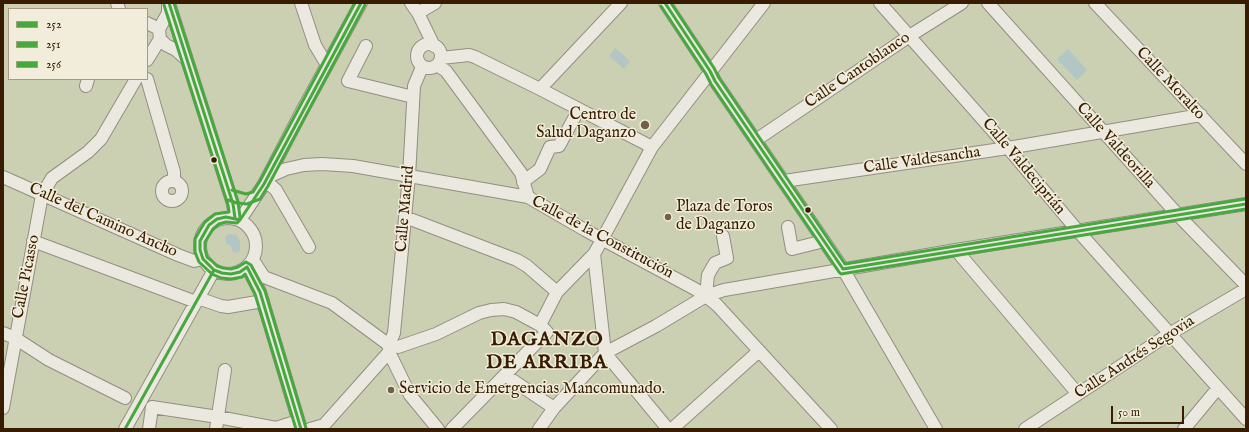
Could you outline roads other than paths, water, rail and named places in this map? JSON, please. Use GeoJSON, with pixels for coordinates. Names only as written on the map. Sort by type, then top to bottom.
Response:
{"type":"FeatureCollection","features":[{"type":"Feature","properties":{"kind":"street"},"geometry":{"type":"LineString","coordinates":[[148,58],[160,34],[168,13],[168,3]]}},
{"type":"Feature","properties":{"kind":"street"},"geometry":{"type":"LineString","coordinates":[[168,3],[237,219]]}},
{"type":"Feature","properties":{"kind":"street"},"geometry":{"type":"LineString","coordinates":[[301,3],[315,45],[327,65]]}},
{"type":"Feature","properties":{"kind":"street"},"geometry":{"type":"LineString","coordinates":[[237,219],[256,196],[267,179],[361,3]]}},
{"type":"Feature","properties":{"kind":"street"},"geometry":{"type":"LineString","coordinates":[[417,12],[436,3]]}},
{"type":"Feature","properties":{"kind":"street"},"geometry":{"type":"LineString","coordinates":[[540,89],[621,3]]}},
{"type":"Feature","properties":{"kind":"street"},"geometry":{"type":"LineString","coordinates":[[665,3],[715,81],[843,269],[936,429]]}},
{"type":"Feature","properties":{"kind":"street"},"geometry":{"type":"LineString","coordinates":[[540,324],[557,292],[594,254],[652,147],[764,3]]}},
{"type":"Feature","properties":{"kind":"street","name":"Calle Valdeciprián"},"geometry":{"type":"LineString","coordinates":[[880,3],[1008,148],[1078,231],[1246,419]]}},
{"type":"Feature","properties":{"kind":"street","name":"Calle Cantoblanco"},"geometry":{"type":"LineString","coordinates":[[756,140],[909,36],[962,3]]}},
{"type":"Feature","properties":{"kind":"street","name":"Calle Valdeorilla"},"geometry":{"type":"LineString","coordinates":[[988,3],[1178,215],[1246,285]]}},
{"type":"Feature","properties":{"kind":"street","name":"Calle Moralto"},"geometry":{"type":"LineString","coordinates":[[1095,3],[1246,164]]}},
{"type":"Feature","properties":{"kind":"street"},"geometry":{"type":"LineString","coordinates":[[417,12],[434,46],[440,52],[439,62],[521,173],[528,197]]}},
{"type":"Feature","properties":{"kind":"street"},"geometry":{"type":"LineString","coordinates":[[417,12],[420,48],[417,56],[419,64],[422,67],[430,68],[439,62],[469,55],[540,89],[652,147]]}},
{"type":"Feature","properties":{"kind":"street"},"geometry":{"type":"LineString","coordinates":[[148,24],[160,34],[166,45],[176,50],[187,60]]}},
{"type":"Feature","properties":{"kind":"street"},"geometry":{"type":"LineString","coordinates":[[420,48],[428,44],[434,46]]}},
{"type":"Feature","properties":{"kind":"street"},"geometry":{"type":"LineString","coordinates":[[366,46],[348,81],[413,97]]}},
{"type":"Feature","properties":{"kind":"street","name":"Calle Madrid"},"geometry":{"type":"LineString","coordinates":[[389,349],[394,333],[409,176],[414,86],[422,67]]}},
{"type":"Feature","properties":{"kind":"street"},"geometry":{"type":"LineString","coordinates":[[42,194],[52,178],[88,152],[100,139],[135,80]]}},
{"type":"Feature","properties":{"kind":"street"},"geometry":{"type":"LineString","coordinates":[[147,80],[174,172],[174,181]]}},
{"type":"Feature","properties":{"kind":"street"},"geometry":{"type":"LineString","coordinates":[[524,182],[540,169],[550,147],[559,146],[579,109]]}},
{"type":"Feature","properties":{"kind":"street","name":"Calle Valdesancha"},"geometry":{"type":"LineString","coordinates":[[784,181],[1008,148],[1201,115]]}},
{"type":"Feature","properties":{"kind":"street","name":"Calle de la Constitución"},"geometry":{"type":"LineString","coordinates":[[267,179],[286,169],[304,164],[353,166],[528,197],[706,296],[717,305],[831,429]]}},
{"type":"Feature","properties":{"kind":"street","name":"Calle del Camino Ancho"},"geometry":{"type":"LineString","coordinates":[[3,177],[178,255],[194,261],[203,259]]}},
{"type":"Feature","properties":{"kind":"street"},"geometry":{"type":"LineString","coordinates":[[267,179],[276,190],[309,247]]}},
{"type":"Feature","properties":{"kind":"street","name":"Calle Picasso"},"geometry":{"type":"LineString","coordinates":[[3,408],[42,194]]}},
{"type":"Feature","properties":{"kind":"street"},"geometry":{"type":"LineString","coordinates":[[230,195],[247,199],[256,196]]}},
{"type":"Feature","properties":{"kind":"street"},"geometry":{"type":"LineString","coordinates":[[539,429],[554,408],[605,353],[656,326],[706,296],[724,290],[956,250],[1246,204]]}},
{"type":"Feature","properties":{"kind":"street"},"geometry":{"type":"LineString","coordinates":[[226,217],[237,219],[248,225],[253,233],[256,242],[256,251],[250,264],[240,272],[231,274],[222,273],[214,270],[203,259],[200,250],[200,241],[209,225],[226,217]]}},
{"type":"Feature","properties":{"kind":"street"},"geometry":{"type":"LineString","coordinates":[[405,217],[517,260],[527,266],[557,292]]}},
{"type":"Feature","properties":{"kind":"street"},"geometry":{"type":"LineString","coordinates":[[788,227],[792,249],[824,241]]}},
{"type":"Feature","properties":{"kind":"street"},"geometry":{"type":"LineString","coordinates":[[706,296],[708,275],[716,263],[727,258],[723,236]]}},
{"type":"Feature","properties":{"kind":"street"},"geometry":{"type":"LineString","coordinates":[[33,241],[197,300],[228,307],[263,301]]}},
{"type":"Feature","properties":{"kind":"street"},"geometry":{"type":"LineString","coordinates":[[956,250],[1078,394]]}},
{"type":"Feature","properties":{"kind":"street"},"geometry":{"type":"LineString","coordinates":[[594,254],[605,353],[668,429]]}},
{"type":"Feature","properties":{"kind":"street"},"geometry":{"type":"LineString","coordinates":[[250,264],[264,277],[332,303],[389,349],[410,395],[438,429]]}},
{"type":"Feature","properties":{"kind":"street"},"geometry":{"type":"LineString","coordinates":[[149,429],[152,407],[217,423],[276,428],[299,425],[263,301],[250,264]]}},
{"type":"Feature","properties":{"kind":"street"},"geometry":{"type":"LineString","coordinates":[[125,429],[214,270]]}},
{"type":"Feature","properties":{"kind":"street","name":"Calle Andrés Segovia"},"geometry":{"type":"LineString","coordinates":[[1025,429],[1170,334],[1246,289]]}},
{"type":"Feature","properties":{"kind":"street"},"geometry":{"type":"LineString","coordinates":[[310,429],[326,427],[389,349],[436,334],[479,313],[491,310],[504,308],[516,312],[540,324],[547,332],[452,429]]}},
{"type":"Feature","properties":{"kind":"street"},"geometry":{"type":"LineString","coordinates":[[3,332],[49,360],[125,398]]}},
{"type":"Feature","properties":{"kind":"street"},"geometry":{"type":"LineString","coordinates":[[672,429],[759,351]]}},
{"type":"Feature","properties":{"kind":"street"},"geometry":{"type":"LineString","coordinates":[[217,423],[225,370]]}},
{"type":"Feature","properties":{"kind":"street"},"geometry":{"type":"LineString","coordinates":[[505,375],[554,408]]}},
{"type":"Feature","properties":{"kind":"street"},"geometry":{"type":"LineString","coordinates":[[1184,429],[1218,388]]}},
{"type":"Feature","properties":{"kind":"place","name":"Centro de Salud Daganzo"},"geometry":{"type":"Point","coordinates":[645,125]}},
{"type":"Feature","properties":{"kind":"place","name":"Plaza de Toros de Daganzo"},"geometry":{"type":"Point","coordinates":[668,217]}},
{"type":"Feature","properties":{"kind":"place","name":"Servicio de Emergencias Mancomunado."},"geometry":{"type":"Point","coordinates":[391,390]}},
{"type":"Feature","properties":{"kind":"district","name":"DAGANZO DE ARRIBA"},"geometry":{"type":"Point","coordinates":[547,352]}}]}
